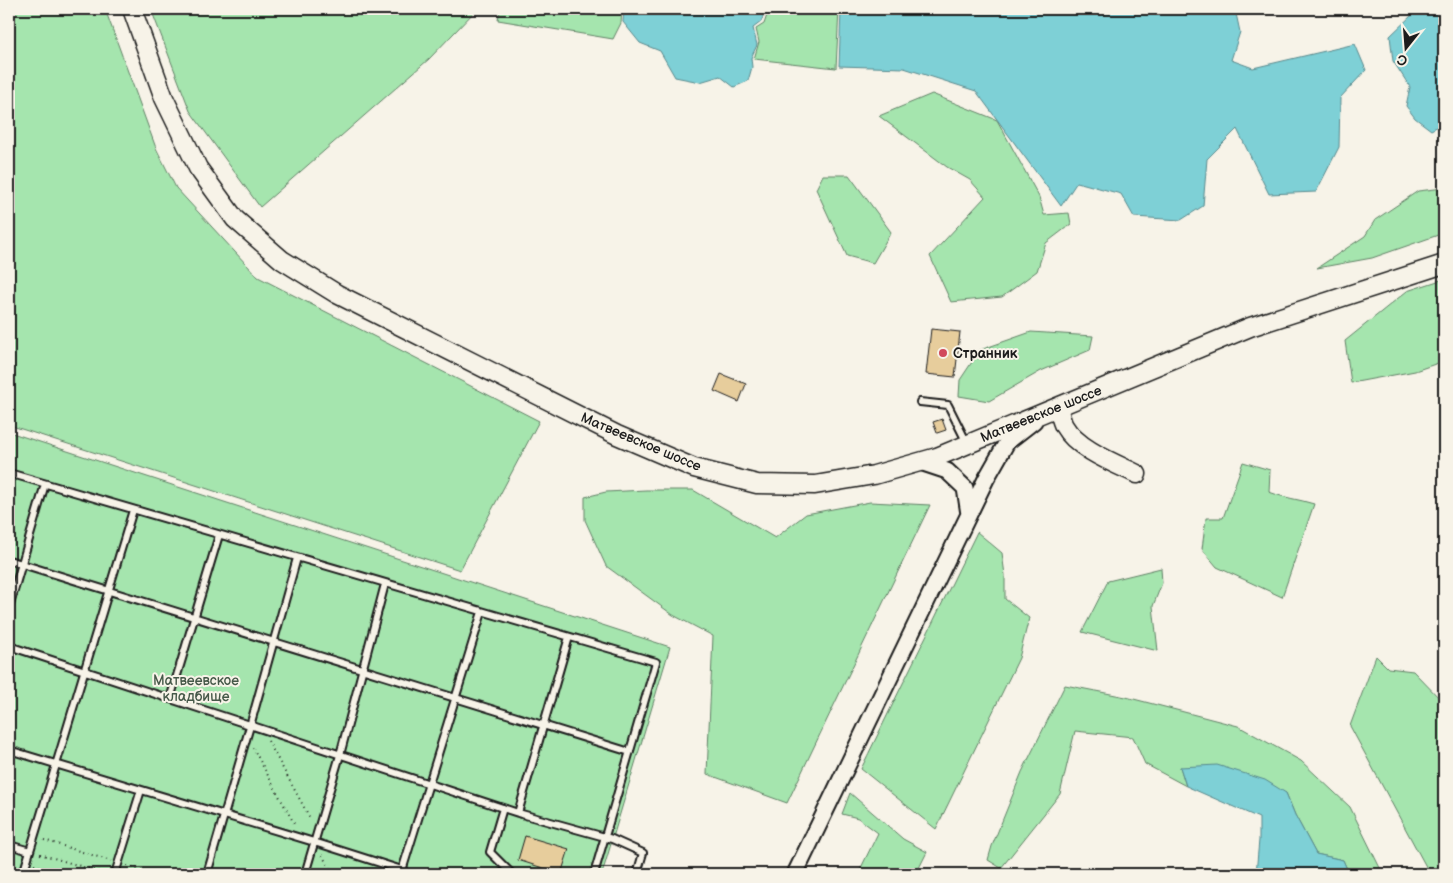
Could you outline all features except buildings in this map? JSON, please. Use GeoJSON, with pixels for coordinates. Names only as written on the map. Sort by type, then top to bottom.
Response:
{"type":"FeatureCollection","features":[{"type":"Feature","properties":{"kind":"main road","name":"Матвеевское шоссе"},"geometry":{"type":"LineString","coordinates":[[132,9],[164,98],[198,168],[235,219],[282,260],[337,294],[617,435],[694,468],[757,484],[815,485],[874,475],[920,462],[1042,414],[1250,327],[1444,264]]}},
{"type":"Feature","properties":{"kind":"main road"},"geometry":{"type":"LineString","coordinates":[[1058,407],[1064,425],[1074,439],[1099,455],[1137,474]]}},
{"type":"Feature","properties":{"kind":"street"},"geometry":{"type":"LineString","coordinates":[[795,874],[986,479],[1007,442],[1042,414]]}},
{"type":"Feature","properties":{"kind":"street"},"geometry":{"type":"LineString","coordinates":[[920,462],[946,470],[965,488],[969,514]]}},
{"type":"Feature","properties":{"kind":"lane"},"geometry":{"type":"LineString","coordinates":[[920,402],[948,404],[967,444]]}},
{"type":"Feature","properties":{"kind":"lane"},"geometry":{"type":"LineString","coordinates":[[9,473],[656,662],[594,874]]}},
{"type":"Feature","properties":{"kind":"lane"},"geometry":{"type":"LineString","coordinates":[[9,608],[45,484]]}},
{"type":"Feature","properties":{"kind":"lane"},"geometry":{"type":"LineString","coordinates":[[23,874],[133,510]]}},
{"type":"Feature","properties":{"kind":"lane"},"geometry":{"type":"LineString","coordinates":[[170,699],[219,535]]}},
{"type":"Feature","properties":{"kind":"lane"},"geometry":{"type":"LineString","coordinates":[[206,874],[247,738],[297,558]]}},
{"type":"Feature","properties":{"kind":"lane"},"geometry":{"type":"LineString","coordinates":[[9,560],[630,752]]}},
{"type":"Feature","properties":{"kind":"lane"},"geometry":{"type":"LineString","coordinates":[[305,874],[340,755],[385,584]]}},
{"type":"Feature","properties":{"kind":"lane"},"geometry":{"type":"LineString","coordinates":[[9,750],[302,838],[401,872],[482,612]]}},
{"type":"Feature","properties":{"kind":"lane"},"geometry":{"type":"LineString","coordinates":[[518,813],[569,637]]}},
{"type":"Feature","properties":{"kind":"lane"},"geometry":{"type":"LineString","coordinates":[[9,646],[518,813],[612,839],[643,854],[637,874]]}},
{"type":"Feature","properties":{"kind":"lane"},"geometry":{"type":"LineString","coordinates":[[116,874],[141,790]]}},
{"type":"Feature","properties":{"kind":"lane"},"geometry":{"type":"LineString","coordinates":[[503,808],[490,852],[512,874]]}},
{"type":"Feature","properties":{"kind":"lane"},"geometry":{"type":"LineString","coordinates":[[9,845],[30,851]]}},
{"type":"Feature","properties":{"kind":"path"},"geometry":{"type":"LineString","coordinates":[[261,729],[318,831]]}},
{"type":"Feature","properties":{"kind":"path"},"geometry":{"type":"LineString","coordinates":[[247,738],[302,838]]}},
{"type":"Feature","properties":{"kind":"path"},"geometry":{"type":"LineString","coordinates":[[34,837],[155,874]]}},
{"type":"Feature","properties":{"kind":"path"},"geometry":{"type":"LineString","coordinates":[[314,842],[333,874]]}},
{"type":"Feature","properties":{"kind":"path"},"geometry":{"type":"LineString","coordinates":[[30,851],[107,874]]}},
{"type":"Feature","properties":{"kind":"path"},"geometry":{"type":"LineString","coordinates":[[27,862],[65,874]]}},
{"type":"Feature","properties":{"kind":"green space"},"geometry":{"type":"Polygon","coordinates":[[[9,9],[105,9],[156,148],[176,188],[258,277],[539,421],[460,570],[9,425],[9,9]]]}},
{"type":"Feature","properties":{"kind":"green space"},"geometry":{"type":"Polygon","coordinates":[[[151,9],[477,9],[429,59],[260,207],[190,111],[151,9]]]}},
{"type":"Feature","properties":{"kind":"green space"},"geometry":{"type":"Polygon","coordinates":[[[500,9],[622,9],[621,23],[613,39],[498,20],[500,9]]]}},
{"type":"Feature","properties":{"kind":"green space"},"geometry":{"type":"Polygon","coordinates":[[[769,9],[839,9],[836,68],[754,59],[759,42],[756,29],[764,24],[769,9]]]}},
{"type":"Feature","properties":{"kind":"green space"},"geometry":{"type":"Polygon","coordinates":[[[932,94],[997,120],[1039,197],[1044,215],[1069,213],[1071,224],[1046,243],[1037,271],[1002,297],[951,302],[930,256],[985,197],[970,180],[947,167],[879,116],[932,94]]]}},
{"type":"Feature","properties":{"kind":"green space"},"geometry":{"type":"Polygon","coordinates":[[[823,175],[849,175],[891,232],[873,263],[847,256],[816,189],[823,175]]]}},
{"type":"Feature","properties":{"kind":"green space"},"geometry":{"type":"Polygon","coordinates":[[[1444,188],[1444,233],[1372,258],[1317,268],[1365,236],[1375,220],[1418,191],[1444,188]]]}},
{"type":"Feature","properties":{"kind":"green space"},"geometry":{"type":"Polygon","coordinates":[[[1444,279],[1444,361],[1415,371],[1351,383],[1345,341],[1407,291],[1444,279]]]}},
{"type":"Feature","properties":{"kind":"green space"},"geometry":{"type":"Polygon","coordinates":[[[1031,332],[1093,336],[1090,350],[1041,371],[989,401],[959,396],[960,380],[980,350],[1031,332]]]}},
{"type":"Feature","properties":{"kind":"green space","name":"Матвеевское кладбище"},"geometry":{"type":"Polygon","coordinates":[[[9,432],[670,647],[602,874],[9,874],[9,432]]]}},
{"type":"Feature","properties":{"kind":"green space"},"geometry":{"type":"Polygon","coordinates":[[[1243,462],[1270,470],[1269,492],[1314,504],[1282,597],[1217,567],[1202,549],[1206,518],[1223,518],[1243,462]]]}},
{"type":"Feature","properties":{"kind":"green space"},"geometry":{"type":"Polygon","coordinates":[[[693,490],[775,538],[806,514],[870,502],[930,505],[787,803],[707,774],[713,636],[673,615],[606,566],[585,520],[585,497],[606,492],[693,490]]]}},
{"type":"Feature","properties":{"kind":"green space"},"geometry":{"type":"Polygon","coordinates":[[[977,532],[1002,553],[1005,575],[1005,599],[1029,618],[1019,658],[936,829],[861,769],[977,532]]]}},
{"type":"Feature","properties":{"kind":"green space"},"geometry":{"type":"Polygon","coordinates":[[[1161,568],[1162,583],[1153,606],[1158,651],[1082,632],[1108,581],[1161,568]]]}},
{"type":"Feature","properties":{"kind":"green space"},"geometry":{"type":"Polygon","coordinates":[[[1376,656],[1388,668],[1413,671],[1444,703],[1444,874],[1430,874],[1350,726],[1376,656]]]}},
{"type":"Feature","properties":{"kind":"green space"},"geometry":{"type":"Polygon","coordinates":[[[1065,685],[1126,697],[1238,726],[1301,761],[1350,807],[1383,874],[1349,874],[1343,860],[1316,854],[1295,815],[1286,793],[1180,767],[1186,786],[1145,764],[1133,737],[1075,731],[1060,794],[1001,868],[988,860],[992,846],[1022,772],[1065,685]]]}},
{"type":"Feature","properties":{"kind":"green space"},"geometry":{"type":"Polygon","coordinates":[[[850,793],[903,839],[927,852],[916,874],[858,874],[878,833],[858,818],[842,814],[850,793]]]}},
{"type":"Feature","properties":{"kind":"water"},"geometry":{"type":"Polygon","coordinates":[[[624,9],[766,9],[761,22],[753,28],[757,45],[751,58],[752,67],[748,81],[734,87],[720,76],[700,82],[675,77],[660,51],[640,43],[623,22],[624,9]]]}},
{"type":"Feature","properties":{"kind":"water"},"geometry":{"type":"Polygon","coordinates":[[[841,9],[1235,9],[1240,32],[1231,60],[1253,68],[1355,44],[1366,70],[1340,98],[1339,147],[1316,192],[1269,194],[1237,129],[1207,159],[1203,206],[1181,220],[1134,217],[1121,194],[1077,182],[1061,206],[976,91],[904,68],[839,66],[841,9]]]}},
{"type":"Feature","properties":{"kind":"water"},"geometry":{"type":"Polygon","coordinates":[[[1426,9],[1444,9],[1444,123],[1431,130],[1415,118],[1406,106],[1410,87],[1393,61],[1390,36],[1414,13],[1426,9]]]}},
{"type":"Feature","properties":{"kind":"water"},"geometry":{"type":"Polygon","coordinates":[[[1217,765],[1265,780],[1286,793],[1295,815],[1316,854],[1343,860],[1349,874],[1256,874],[1259,818],[1186,786],[1180,767],[1217,765]]]}},
{"type":"Feature","properties":{"kind":"place","name":"Странник"},"geometry":{"type":"Point","coordinates":[943,353]}}]}
